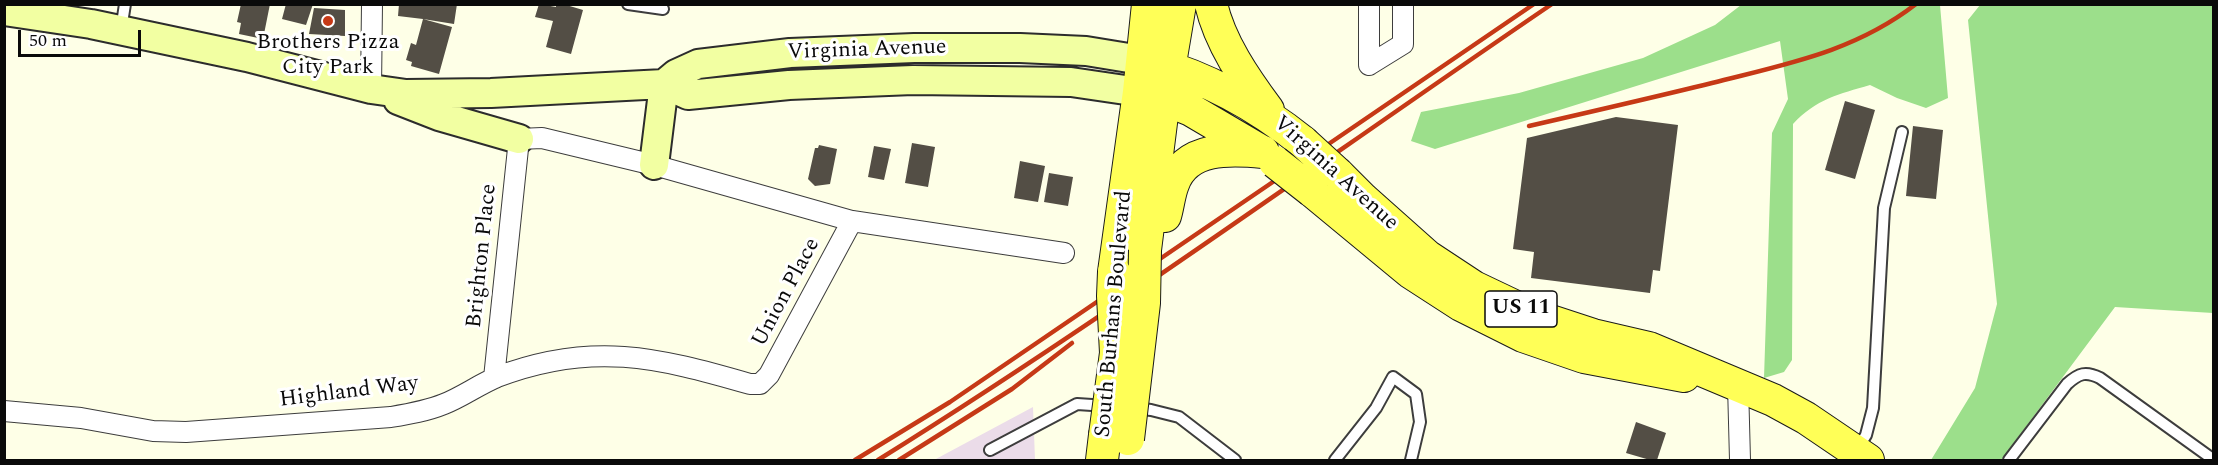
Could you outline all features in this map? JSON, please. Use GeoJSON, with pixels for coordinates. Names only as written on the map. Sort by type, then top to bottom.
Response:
{"type":"FeatureCollection","features":[{"type":"Feature","properties":{"kind":"main road","name":"South Burhans Boulevard"},"geometry":{"type":"LineString","coordinates":[[1115,449],[1144,303],[1152,246],[1152,95],[1141,60],[1148,4]]}},
{"type":"Feature","properties":{"kind":"main road"},"geometry":{"type":"LineString","coordinates":[[1152,95],[1171,68],[1180,4]]}},
{"type":"Feature","properties":{"kind":"main road"},"geometry":{"type":"LineString","coordinates":[[1211,4],[1226,44],[1247,82],[1274,118]]}},
{"type":"Feature","properties":{"kind":"main road","name":"Virginia Avenue"},"geometry":{"type":"LineString","coordinates":[[4,11],[123,17],[247,57],[371,89],[406,94],[664,84],[688,95],[789,85],[913,80],[1071,82],[1152,95],[1191,110],[1269,157],[1363,199],[1427,256],[1474,287],[1535,316],[1593,335],[1649,348],[1773,400],[1806,418],[1860,457]]}},
{"type":"Feature","properties":{"kind":"main road","name":"Virginia Avenue"},"geometry":{"type":"LineString","coordinates":[[664,84],[675,74],[698,64],[790,53],[914,48],[1020,48],[1086,51],[1141,60],[1171,68],[1240,97],[1274,118],[1304,142],[1325,182]]}},
{"type":"Feature","properties":{"kind":"main road"},"geometry":{"type":"LineString","coordinates":[[654,165],[664,84]]}},
{"type":"Feature","properties":{"kind":"main road"},"geometry":{"type":"LineString","coordinates":[[371,89],[439,116],[519,139]]}},
{"type":"Feature","properties":{"kind":"main road","name":"South Burhans Boulevard"},"geometry":{"type":"LineString","coordinates":[[1115,449],[1114,272],[1152,95]]}},
{"type":"Feature","properties":{"kind":"main road"},"geometry":{"type":"LineString","coordinates":[[1152,246],[1173,183],[1189,162],[1204,155],[1229,149],[1269,157]]}},
{"type":"Feature","properties":{"kind":"street"},"geometry":{"type":"LineString","coordinates":[[371,89],[372,4]]}},
{"type":"Feature","properties":{"kind":"street"},"geometry":{"type":"LineString","coordinates":[[1369,4],[1369,64],[1403,44],[1403,4]]}},
{"type":"Feature","properties":{"kind":"street"},"geometry":{"type":"LineString","coordinates":[[519,139],[542,138],[654,165],[813,212],[852,221],[1064,253]]}},
{"type":"Feature","properties":{"kind":"street","name":"Brighton Place"},"geometry":{"type":"LineString","coordinates":[[494,378],[519,139]]}},
{"type":"Feature","properties":{"kind":"street","name":"Union Place"},"geometry":{"type":"LineString","coordinates":[[760,384],[770,375],[852,221]]}},
{"type":"Feature","properties":{"kind":"street","name":"Highland Way"},"geometry":{"type":"LineString","coordinates":[[4,411],[81,418],[153,431],[216,431],[390,417],[445,404],[494,378],[526,367],[562,359],[601,356],[658,360],[750,384],[760,384]]}},
{"type":"Feature","properties":{"kind":"street"},"geometry":{"type":"LineString","coordinates":[[1738,385],[1740,460]]}},
{"type":"Feature","properties":{"kind":"lane"},"geometry":{"type":"LineString","coordinates":[[628,4],[663,9]]}},
{"type":"Feature","properties":{"kind":"lane"},"geometry":{"type":"LineString","coordinates":[[1860,457],[1873,408],[1884,208],[1902,132]]}},
{"type":"Feature","properties":{"kind":"lane"},"geometry":{"type":"LineString","coordinates":[[2009,460],[2067,384],[2077,374],[2089,373],[2100,378],[2214,460]]}},
{"type":"Feature","properties":{"kind":"lane"},"geometry":{"type":"LineString","coordinates":[[1335,460],[1376,408],[1393,377],[1416,394],[1420,422],[1412,460]]}},
{"type":"Feature","properties":{"kind":"lane"},"geometry":{"type":"LineString","coordinates":[[990,450],[1077,404],[1151,410],[1179,417],[1235,460]]}},
{"type":"Feature","properties":{"kind":"shaded area"},"geometry":{"type":"Polygon","coordinates":[[[1033,407],[1035,460],[934,460],[1033,407]]]}},
{"type":"Feature","properties":{"kind":"green space"},"geometry":{"type":"Polygon","coordinates":[[[1741,5],[1940,5],[1948,98],[1926,108],[1870,85],[1819,103],[1793,124],[1792,360],[1784,372],[1764,378],[1772,133],[1788,99],[1780,41],[1435,149],[1411,141],[1421,112],[1519,93],[1643,58],[1715,25],[1741,5]]]}},
{"type":"Feature","properties":{"kind":"green space"},"geometry":{"type":"Polygon","coordinates":[[[1980,5],[2213,5],[2213,313],[2115,307],[2001,460],[1931,460],[1975,388],[1997,304],[1968,20],[1980,5]]]}},
{"type":"Feature","properties":{"kind":"building"},"geometry":{"type":"Polygon","coordinates":[[[241,4],[270,4],[263,39],[239,34],[241,23],[237,22],[241,4]]]}},
{"type":"Feature","properties":{"kind":"building"},"geometry":{"type":"Polygon","coordinates":[[[286,4],[313,4],[306,25],[282,19],[286,4]]]}},
{"type":"Feature","properties":{"kind":"building"},"geometry":{"type":"Polygon","coordinates":[[[399,4],[457,4],[454,24],[398,16],[399,4]]]}},
{"type":"Feature","properties":{"kind":"building"},"geometry":{"type":"Polygon","coordinates":[[[539,4],[556,7],[556,4],[563,4],[583,10],[571,54],[546,47],[553,21],[535,17],[539,4]]]}},
{"type":"Feature","properties":{"kind":"building","name":"Brothers Pizza City Park"},"geometry":{"type":"Polygon","coordinates":[[[314,8],[345,10],[345,36],[309,34],[314,8]]]}},
{"type":"Feature","properties":{"kind":"building"},"geometry":{"type":"Polygon","coordinates":[[[423,19],[452,27],[439,74],[411,66],[412,62],[406,60],[411,43],[416,45],[423,19]]]}},
{"type":"Feature","properties":{"kind":"building"},"geometry":{"type":"Polygon","coordinates":[[[1845,101],[1875,110],[1855,179],[1825,170],[1845,101]]]}},
{"type":"Feature","properties":{"kind":"building"},"geometry":{"type":"Polygon","coordinates":[[[1616,117],[1678,125],[1660,271],[1653,270],[1650,293],[1531,278],[1534,252],[1513,249],[1527,138],[1616,117]]]}},
{"type":"Feature","properties":{"kind":"building"},"geometry":{"type":"Polygon","coordinates":[[[1913,126],[1943,130],[1936,199],[1906,196],[1913,126]]]}},
{"type":"Feature","properties":{"kind":"building"},"geometry":{"type":"Polygon","coordinates":[[[912,143],[935,147],[928,187],[905,183],[912,143]]]}},
{"type":"Feature","properties":{"kind":"building"},"geometry":{"type":"Polygon","coordinates":[[[819,145],[837,149],[830,184],[815,186],[808,179],[815,148],[819,145]]]}},
{"type":"Feature","properties":{"kind":"building"},"geometry":{"type":"Polygon","coordinates":[[[874,146],[891,149],[884,180],[868,177],[874,146]]]}},
{"type":"Feature","properties":{"kind":"building"},"geometry":{"type":"Polygon","coordinates":[[[1020,161],[1045,166],[1038,202],[1014,198],[1020,161]]]}},
{"type":"Feature","properties":{"kind":"building"},"geometry":{"type":"Polygon","coordinates":[[[1049,173],[1073,177],[1068,206],[1044,202],[1049,173]]]}},
{"type":"Feature","properties":{"kind":"building"},"geometry":{"type":"Polygon","coordinates":[[[1636,422],[1666,433],[1657,460],[1626,453],[1636,422]]]}},
{"type":"Feature","properties":{"kind":"railway"},"geometry":{"type":"LineString","coordinates":[[855,460],[950,402],[1534,4]]}},
{"type":"Feature","properties":{"kind":"railway"},"geometry":{"type":"LineString","coordinates":[[878,460],[1049,350],[1552,4]]}},
{"type":"Feature","properties":{"kind":"railway"},"geometry":{"type":"LineString","coordinates":[[1529,126],[1793,62],[1844,45],[1868,34],[1916,4]]}},
{"type":"Feature","properties":{"kind":"railway"},"geometry":{"type":"LineString","coordinates":[[899,460],[1012,389],[1072,343]]}},
{"type":"Feature","properties":{"kind":"place","name":"Brothers Pizza City Park"},"geometry":{"type":"Point","coordinates":[328,21]}}]}
